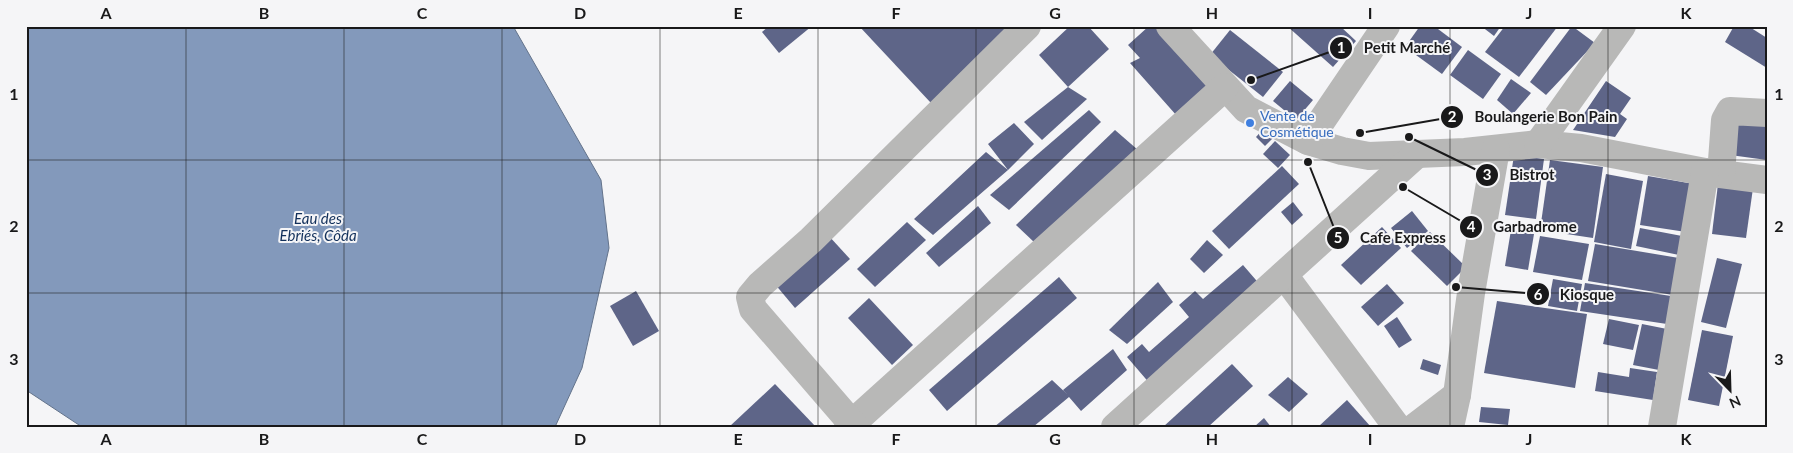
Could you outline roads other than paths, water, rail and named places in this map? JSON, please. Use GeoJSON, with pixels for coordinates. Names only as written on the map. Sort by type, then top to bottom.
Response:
{"type":"FeatureCollection","features":[{"type":"Feature","properties":{"kind":"street"},"geometry":{"type":"LineString","coordinates":[[1027,26],[811,240],[760,285],[750,297],[753,309],[851,426],[1225,87]]}},
{"type":"Feature","properties":{"kind":"street"},"geometry":{"type":"LineString","coordinates":[[1170,26],[1246,109],[1308,141],[1342,151],[1369,156],[1496,149],[1538,144],[1581,148],[1713,173],[1767,180]]}},
{"type":"Feature","properties":{"kind":"street"},"geometry":{"type":"LineString","coordinates":[[1308,141],[1386,26]]}},
{"type":"Feature","properties":{"kind":"street"},"geometry":{"type":"LineString","coordinates":[[1538,144],[1622,26]]}},
{"type":"Feature","properties":{"kind":"street"},"geometry":{"type":"LineString","coordinates":[[1662,427],[1725,120],[1730,111],[1767,114]]}},
{"type":"Feature","properties":{"kind":"street"},"geometry":{"type":"LineString","coordinates":[[1450,427],[1457,395],[1471,294],[1496,149]]}},
{"type":"Feature","properties":{"kind":"street"},"geometry":{"type":"LineString","coordinates":[[1115,427],[1417,154]]}},
{"type":"Feature","properties":{"kind":"street"},"geometry":{"type":"LineString","coordinates":[[1284,275],[1397,427]]}},
{"type":"Feature","properties":{"kind":"street"},"geometry":{"type":"LineString","coordinates":[[1415,427],[1457,395]]}},
{"type":"Feature","properties":{"kind":"water","name":"Eau des Ebriés, Côda"},"geometry":{"type":"Polygon","coordinates":[[[26,26],[513,26],[601,180],[609,248],[582,368],[555,427],[82,427],[26,390],[26,26]]]}},
{"type":"Feature","properties":{"kind":"place","name":"Petit Marché"},"geometry":{"type":"Point","coordinates":[1251,80]}},
{"type":"Feature","properties":{"kind":"place","name":"Vente de Cosmétique"},"geometry":{"type":"Point","coordinates":[1250,123]}},
{"type":"Feature","properties":{"kind":"place","name":"Boulangerie Bon Pain"},"geometry":{"type":"Point","coordinates":[1360,133]}},
{"type":"Feature","properties":{"kind":"place","name":"Bistrot"},"geometry":{"type":"Point","coordinates":[1409,137]}},
{"type":"Feature","properties":{"kind":"place","name":"Cafe Express"},"geometry":{"type":"Point","coordinates":[1308,162]}},
{"type":"Feature","properties":{"kind":"place","name":"Garbadrome"},"geometry":{"type":"Point","coordinates":[1403,187]}},
{"type":"Feature","properties":{"kind":"place","name":"Kiosque"},"geometry":{"type":"Point","coordinates":[1456,287]}}]}
